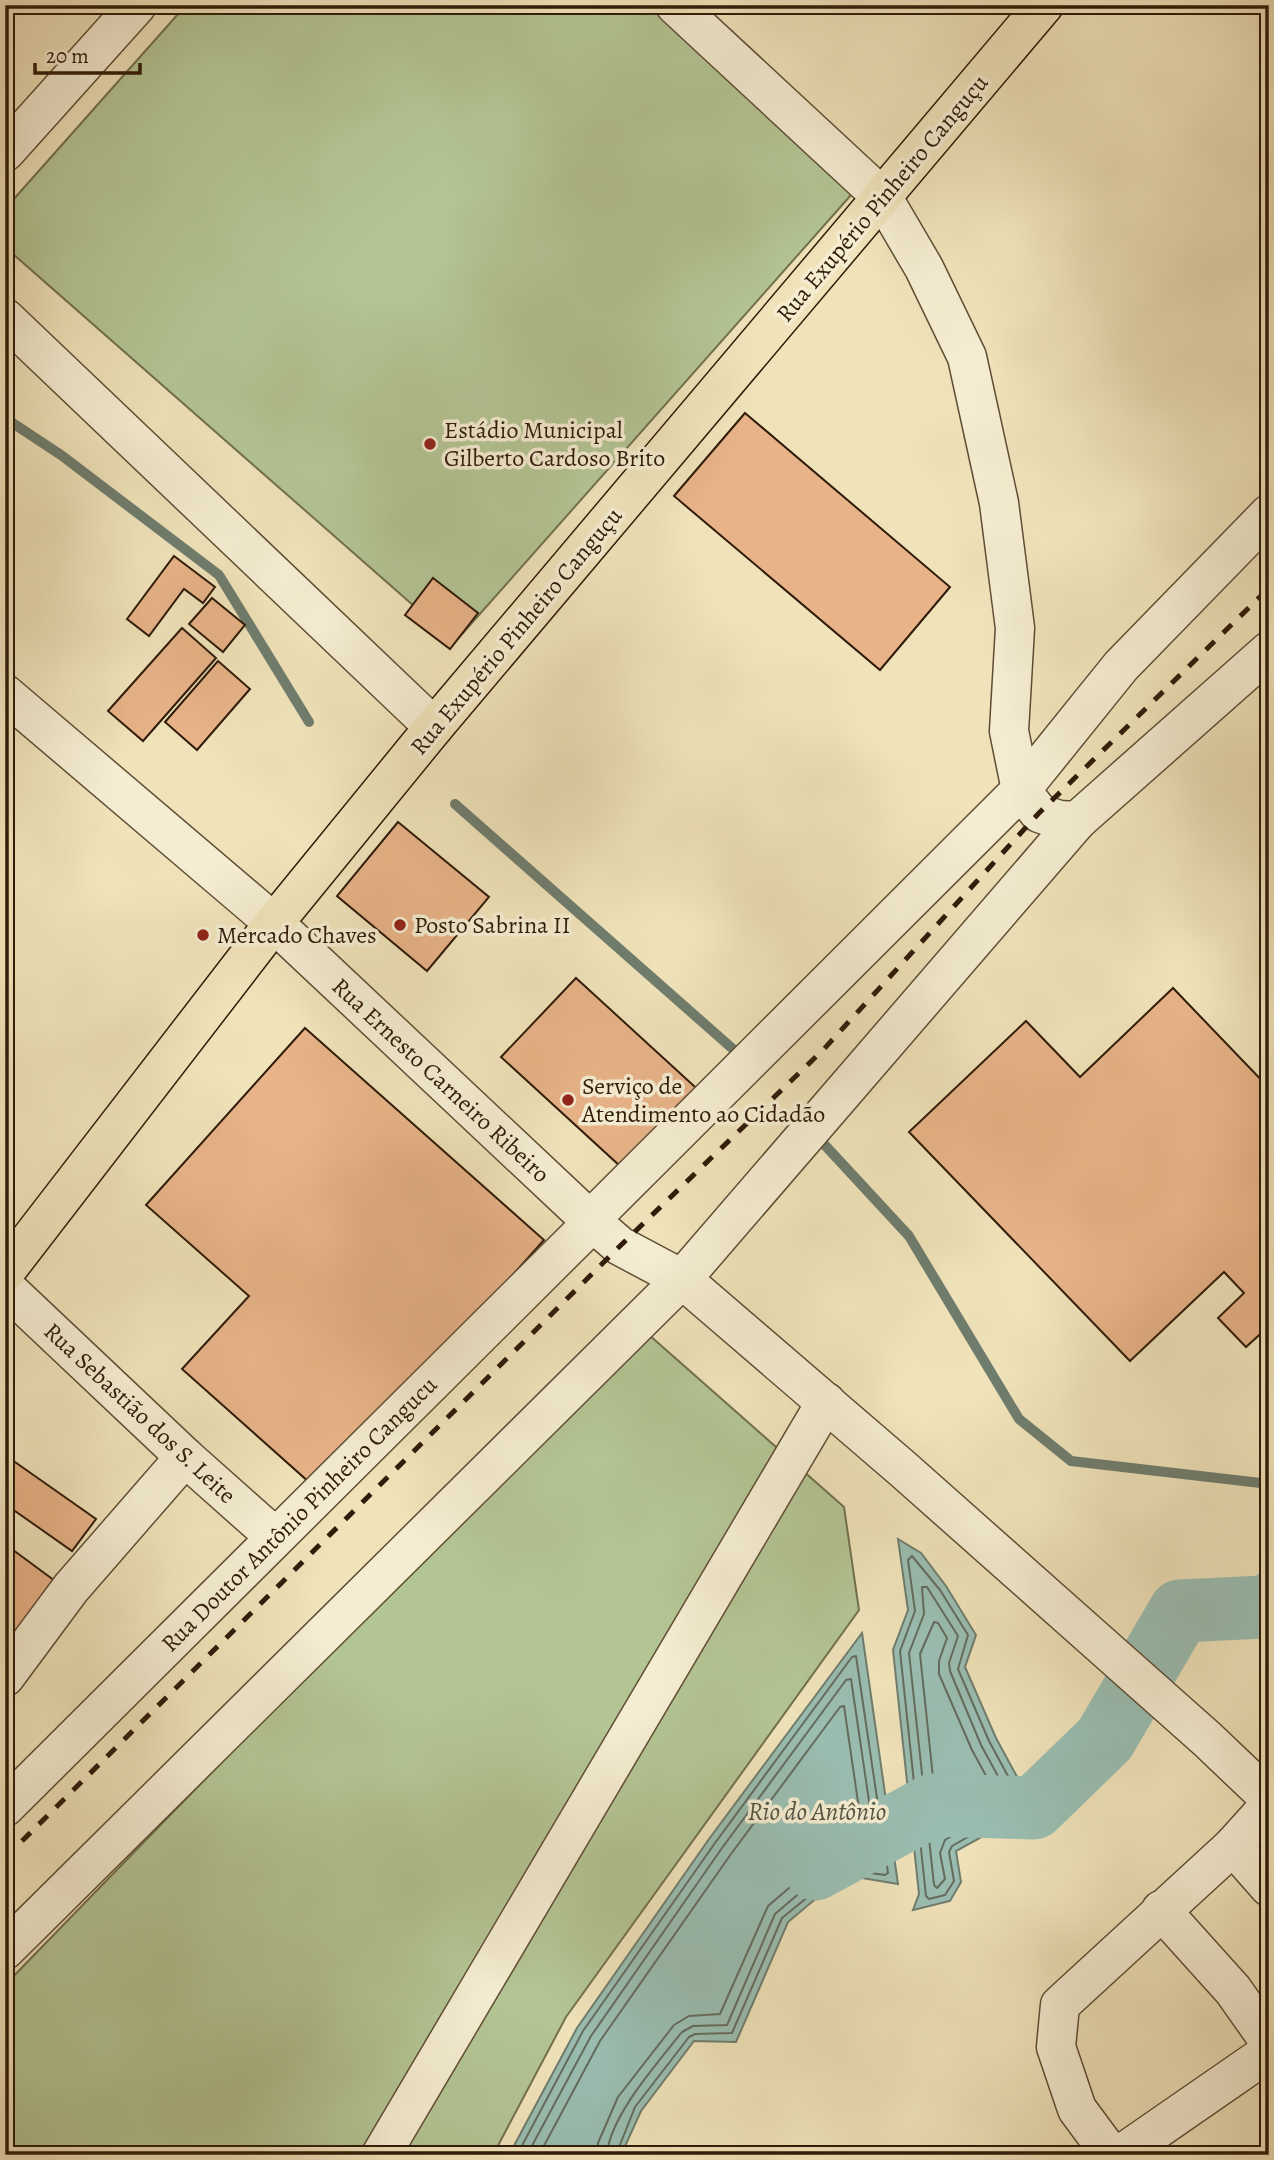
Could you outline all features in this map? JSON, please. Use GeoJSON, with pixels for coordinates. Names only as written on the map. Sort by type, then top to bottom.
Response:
{"type":"FeatureCollection","features":[{"type":"Feature","properties":{"kind":"main road","name":"Rua Exupério Pinheiro Canguçu"},"geometry":{"type":"LineString","coordinates":[[5,1272],[274,923],[434,727],[1044,5]]}},
{"type":"Feature","properties":{"kind":"street"},"geometry":{"type":"LineString","coordinates":[[5,152],[137,5]]}},
{"type":"Feature","properties":{"kind":"street"},"geometry":{"type":"LineString","coordinates":[[675,5],[883,198],[924,268],[967,357],[999,503],[1015,628],[1009,731],[1021,790],[1040,813],[1059,820],[1077,821]]}},
{"type":"Feature","properties":{"kind":"street"},"geometry":{"type":"LineString","coordinates":[[5,318],[434,727]]}},
{"type":"Feature","properties":{"kind":"street","name":"Rua Doutor Antônio Pinheiro Cangucu"},"geometry":{"type":"LineString","coordinates":[[9,1797],[579,1237],[588,1227],[590,1220],[1021,790],[1121,666],[1269,513]]}},
{"type":"Feature","properties":{"kind":"street"},"geometry":{"type":"LineString","coordinates":[[5,1950],[682,1279],[1077,821],[1269,651]]}},
{"type":"Feature","properties":{"kind":"street","name":"Rua Ernesto Carneiro Ribeiro"},"geometry":{"type":"LineString","coordinates":[[5,694],[274,923],[590,1220],[620,1246],[682,1279],[904,1470],[1207,1739],[1269,1798]]}},
{"type":"Feature","properties":{"kind":"street","name":"Rua Sebastião dos S. Leite"},"geometry":{"type":"LineString","coordinates":[[5,1287],[184,1457],[275,1537]]}},
{"type":"Feature","properties":{"kind":"street"},"geometry":{"type":"LineString","coordinates":[[381,2155],[826,1402]]}},
{"type":"Feature","properties":{"kind":"street"},"geometry":{"type":"LineString","coordinates":[[5,1677],[71,1588],[184,1457]]}},
{"type":"Feature","properties":{"kind":"street"},"geometry":{"type":"LineString","coordinates":[[1111,2155],[1077,2109],[1056,2047],[1059,2005],[1233,1846],[1269,1807]]}},
{"type":"Feature","properties":{"kind":"street"},"geometry":{"type":"LineString","coordinates":[[1233,1846],[1269,1887]]}},
{"type":"Feature","properties":{"kind":"street"},"geometry":{"type":"LineString","coordinates":[[1161,1910],[1233,1990],[1269,2040]]}},
{"type":"Feature","properties":{"kind":"street"},"geometry":{"type":"LineString","coordinates":[[1119,2155],[1269,2052]]}},
{"type":"Feature","properties":{"kind":"green space","name":"Estádio Municipal Gilberto Cardoso Brito"},"geometry":{"type":"Polygon","coordinates":[[[186,5],[652,5],[859,186],[455,642],[5,247],[5,209],[186,5]]]}},
{"type":"Feature","properties":{"kind":"green space"},"geometry":{"type":"Polygon","coordinates":[[[648,1334],[844,1507],[859,1610],[566,2017],[493,2155],[5,2155],[5,1985],[595,1378],[648,1334]]]}},
{"type":"Feature","properties":{"kind":"water"},"geometry":{"type":"Polygon","coordinates":[[[898,1539],[921,1553],[946,1586],[976,1635],[965,1667],[996,1738],[1034,1808],[956,1851],[961,1882],[950,1901],[913,1910],[919,1894],[893,1650],[908,1610],[898,1539]]]}},
{"type":"Feature","properties":{"kind":"water","name":"Rio do Antônio"},"geometry":{"type":"Polygon","coordinates":[[[862,1633],[898,1884],[844,1875],[788,1922],[736,2042],[694,2041],[641,2111],[621,2155],[509,2155],[577,2028],[709,1839],[862,1633]]]}},
{"type":"Feature","properties":{"kind":"building"},"geometry":{"type":"Polygon","coordinates":[[[745,413],[950,587],[880,670],[674,496],[745,413]]]}},
{"type":"Feature","properties":{"kind":"building"},"geometry":{"type":"Polygon","coordinates":[[[174,556],[215,587],[203,603],[184,589],[149,636],[127,619],[174,556]]]}},
{"type":"Feature","properties":{"kind":"building"},"geometry":{"type":"Polygon","coordinates":[[[433,578],[478,613],[450,649],[405,615],[433,578]]]}},
{"type":"Feature","properties":{"kind":"building"},"geometry":{"type":"Polygon","coordinates":[[[212,598],[245,625],[223,652],[189,624],[212,598]]]}},
{"type":"Feature","properties":{"kind":"building"},"geometry":{"type":"Polygon","coordinates":[[[182,628],[216,658],[143,741],[108,711],[182,628]]]}},
{"type":"Feature","properties":{"kind":"building"},"geometry":{"type":"Polygon","coordinates":[[[218,661],[250,689],[197,750],[165,722],[218,661]]]}},
{"type":"Feature","properties":{"kind":"building"},"geometry":{"type":"Polygon","coordinates":[[[398,822],[489,897],[427,971],[337,896],[398,822]]]}},
{"type":"Feature","properties":{"kind":"building"},"geometry":{"type":"Polygon","coordinates":[[[576,978],[706,1097],[632,1177],[501,1057],[576,978]]]}},
{"type":"Feature","properties":{"kind":"building"},"geometry":{"type":"Polygon","coordinates":[[[1173,988],[1269,1088],[1269,1326],[1246,1347],[1218,1318],[1244,1293],[1224,1272],[1130,1361],[909,1132],[1026,1021],[1080,1077],[1173,988]]]}},
{"type":"Feature","properties":{"kind":"building"},"geometry":{"type":"Polygon","coordinates":[[[305,1028],[544,1240],[319,1491],[182,1369],[249,1296],[146,1205],[305,1028]]]}},
{"type":"Feature","properties":{"kind":"building"},"geometry":{"type":"Polygon","coordinates":[[[5,1455],[96,1519],[72,1551],[5,1504],[5,1455]]]}},
{"type":"Feature","properties":{"kind":"building"},"geometry":{"type":"Polygon","coordinates":[[[5,1544],[55,1581],[16,1633],[5,1625],[5,1544]]]}},
{"type":"Feature","properties":{"kind":"waterway"},"geometry":{"type":"LineString","coordinates":[[5,418],[61,455],[219,575],[309,722]]}},
{"type":"Feature","properties":{"kind":"waterway"},"geometry":{"type":"LineString","coordinates":[[455,804],[742,1057]]}},
{"type":"Feature","properties":{"kind":"waterway"},"geometry":{"type":"LineString","coordinates":[[797,1115],[909,1236],[1019,1419],[1071,1461],[1269,1484]]}},
{"type":"Feature","properties":{"kind":"waterway","name":"Rio do Antônio"},"geometry":{"type":"LineString","coordinates":[[815,1869],[933,1805],[1034,1808],[1105,1739],[1180,1611],[1264,1607],[1269,1604]]}},
{"type":"Feature","properties":{"kind":"railway"},"geometry":{"type":"LineString","coordinates":[[5,1858],[620,1246],[824,1049],[1039,813],[1269,588]]}},
{"type":"Feature","properties":{"kind":"place","name":"Estádio Municipal Gilberto Cardoso Brito"},"geometry":{"type":"Point","coordinates":[430,444]}},
{"type":"Feature","properties":{"kind":"place","name":"Posto Sabrina II"},"geometry":{"type":"Point","coordinates":[400,925]}},
{"type":"Feature","properties":{"kind":"place","name":"Mercado Chaves"},"geometry":{"type":"Point","coordinates":[203,935]}},
{"type":"Feature","properties":{"kind":"place","name":"Serviço de Atendimento ao Cidadão"},"geometry":{"type":"Point","coordinates":[568,1100]}}]}
